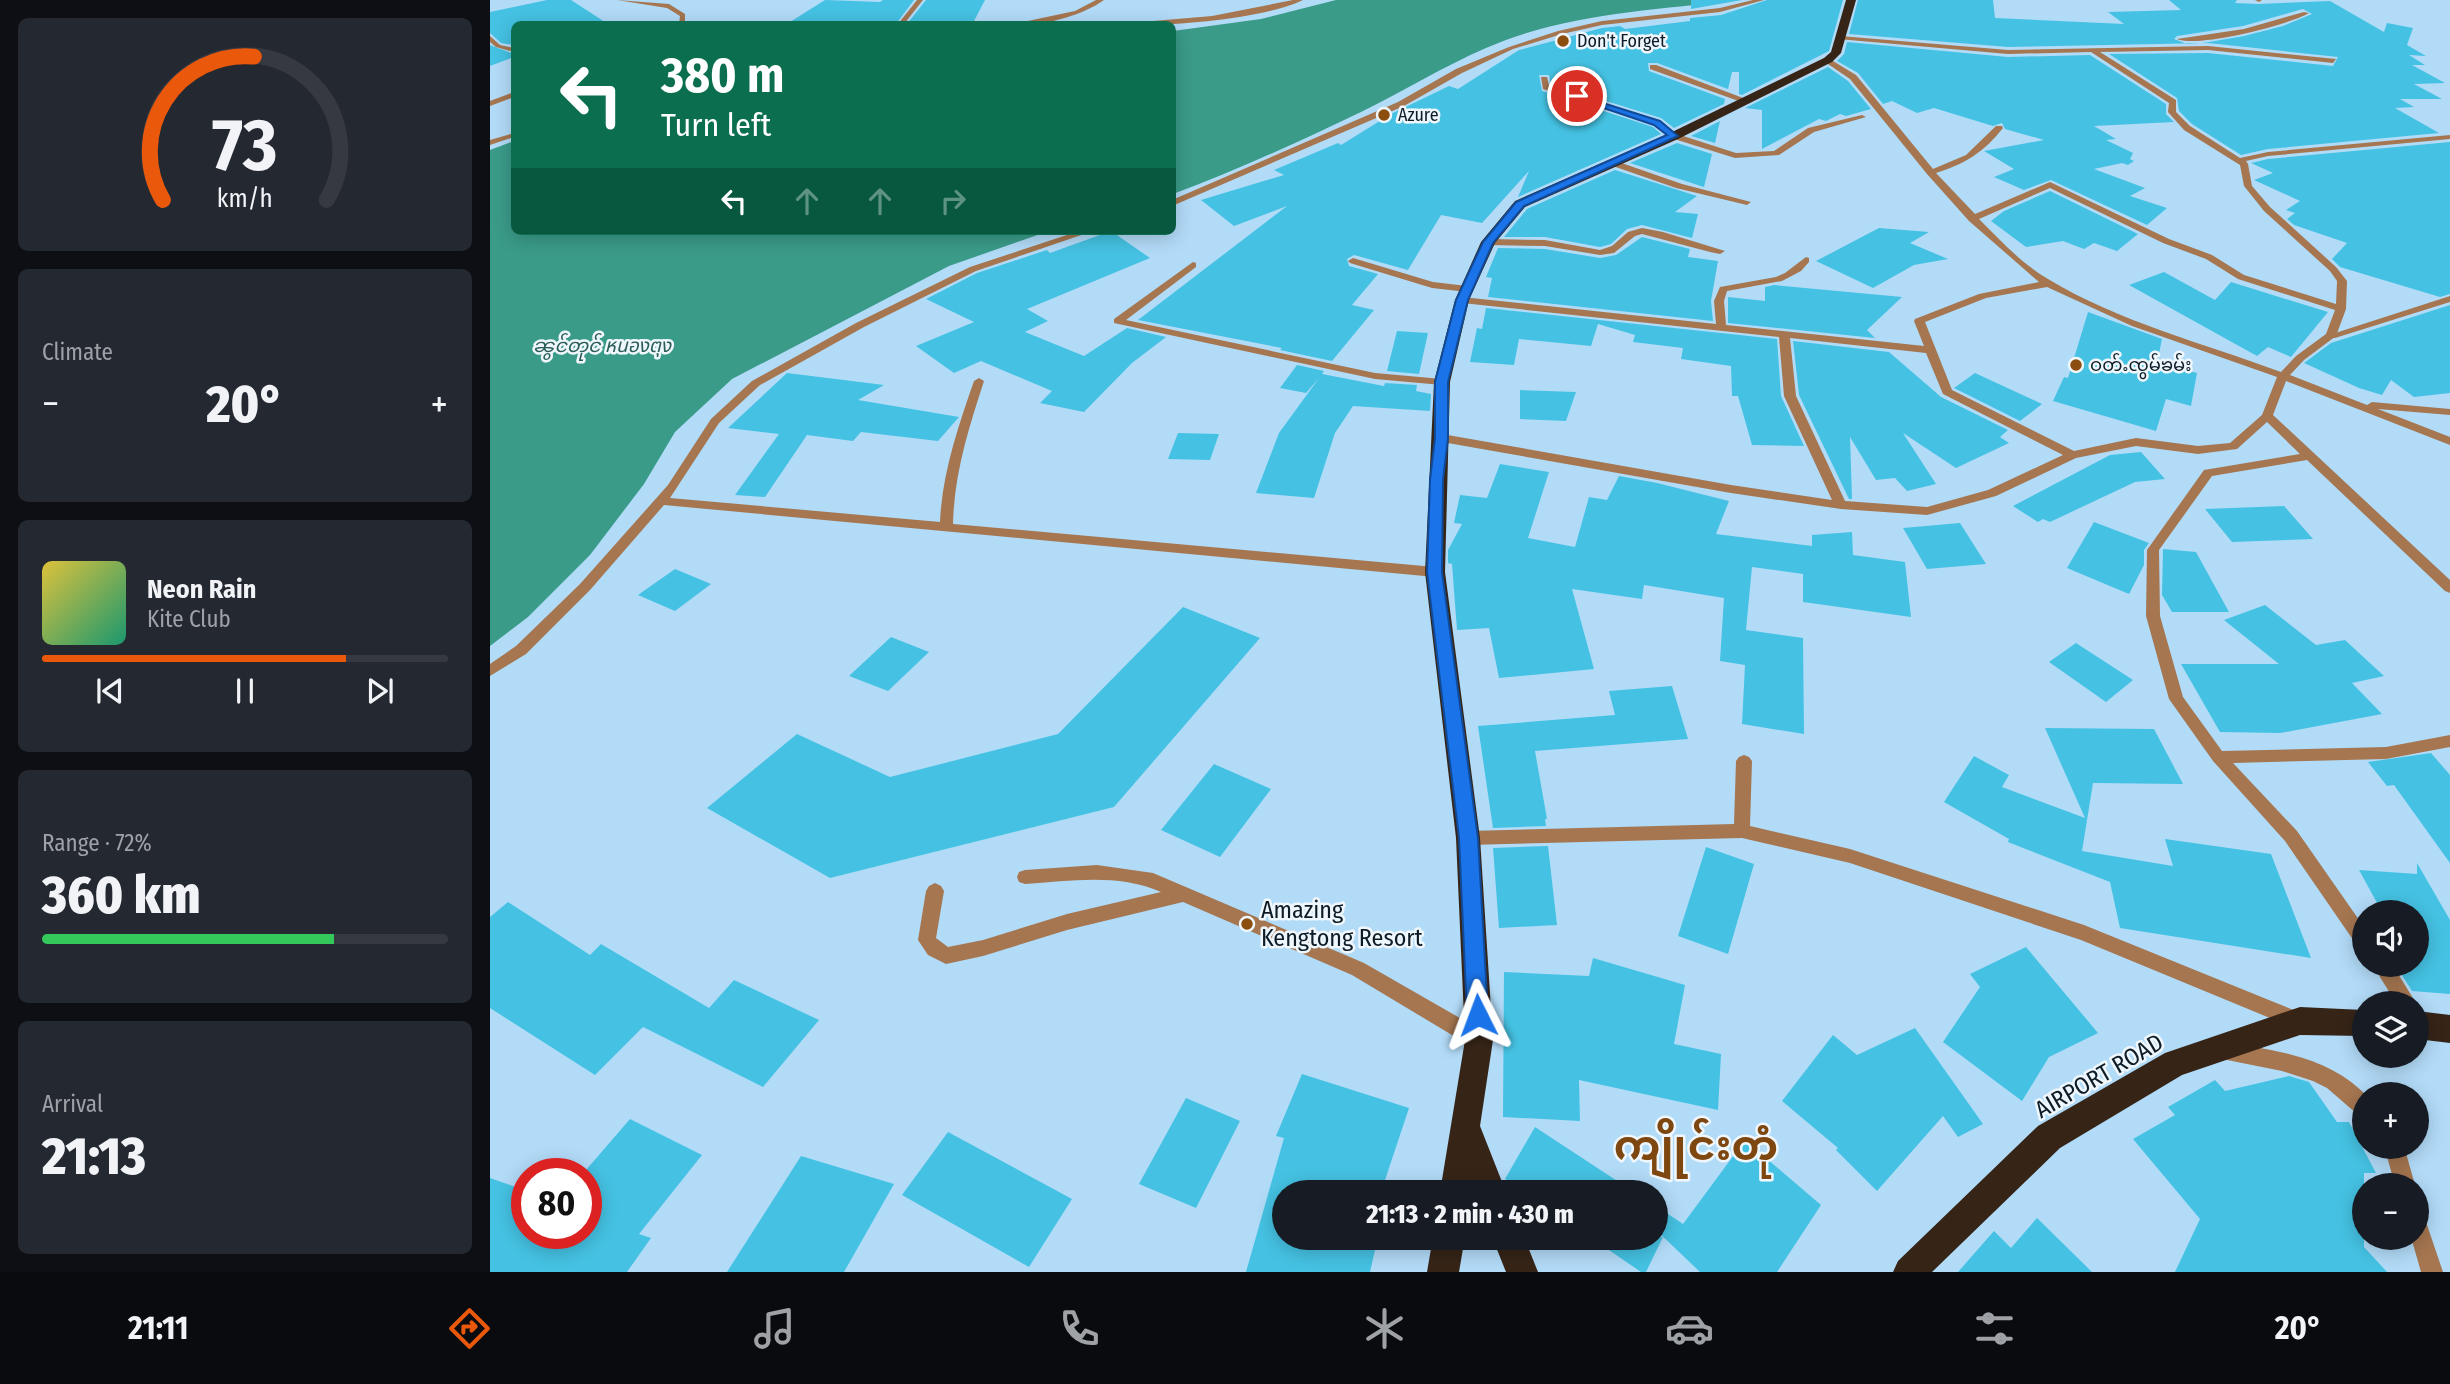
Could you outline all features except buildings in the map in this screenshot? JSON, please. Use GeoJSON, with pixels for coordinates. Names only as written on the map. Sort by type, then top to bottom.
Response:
{"type":"FeatureCollection","features":[{"type":"Feature","properties":{"kind":"highway"},"geometry":{"type":"LineString","coordinates":[[1457,1180],[1479,1040],[1468,838],[1435,572],[1437,480],[1442,438],[1441,382],[1464,295],[1488,242],[1520,204],[1674,136],[1828,60],[1836,53],[1851,0]]}},
{"type":"Feature","properties":{"kind":"highway","name":"AIRPORT ROAD"},"geometry":{"type":"LineString","coordinates":[[1909,1272],[2049,1137],[2175,1063],[2300,1021],[2352,1023]]}},
{"type":"Feature","properties":{"kind":"highway"},"geometry":{"type":"LineString","coordinates":[[1465,1125],[1486,1180]]}},
{"type":"Feature","properties":{"kind":"highway"},"geometry":{"type":"LineString","coordinates":[[1443,1272],[1447,1250]]}},
{"type":"Feature","properties":{"kind":"highway"},"geometry":{"type":"LineString","coordinates":[[1513,1250],[1522,1272]]}},
{"type":"Feature","properties":{"kind":"street"},"geometry":{"type":"LineString","coordinates":[[620,0],[669,6],[683,15],[682,21]]}},
{"type":"Feature","properties":{"kind":"street"},"geometry":{"type":"LineString","coordinates":[[903,21],[920,0]]}},
{"type":"Feature","properties":{"kind":"street"},"geometry":{"type":"LineString","coordinates":[[1033,21],[1077,13],[1101,0]]}},
{"type":"Feature","properties":{"kind":"street"},"geometry":{"type":"LineString","coordinates":[[1176,23],[1196,22],[1269,9],[1300,0]]}},
{"type":"Feature","properties":{"kind":"street"},"geometry":{"type":"LineString","coordinates":[[1176,201],[1401,104],[1459,71],[1511,48],[1560,32],[1602,23],[1720,10],[1761,0]]}},
{"type":"Feature","properties":{"kind":"street"},"geometry":{"type":"LineString","coordinates":[[2092,50],[2120,44],[2240,32],[2272,26],[2306,13]]}},
{"type":"Feature","properties":{"kind":"street"},"geometry":{"type":"LineString","coordinates":[[1840,37],[2008,52],[2208,48],[2333,61]]}},
{"type":"Feature","properties":{"kind":"street"},"geometry":{"type":"LineString","coordinates":[[490,38],[498,46],[511,49]]}},
{"type":"Feature","properties":{"kind":"street"},"geometry":{"type":"LineString","coordinates":[[2092,50],[2156,89],[2173,102],[2172,112],[2187,128],[2240,160],[2244,164],[2248,186],[2260,201],[2333,269],[2342,281],[2341,309],[2331,336]]}},
{"type":"Feature","properties":{"kind":"street"},"geometry":{"type":"LineString","coordinates":[[1828,60],[1853,78],[1972,219],[2026,268],[2050,284],[2161,332],[2450,441]]}},
{"type":"Feature","properties":{"kind":"street"},"geometry":{"type":"LineString","coordinates":[[1654,66],[1747,101]]}},
{"type":"Feature","properties":{"kind":"street"},"geometry":{"type":"LineString","coordinates":[[1544,79],[1546,88],[1657,123],[1674,136],[1726,153],[1757,156],[1776,153],[1811,130],[1861,117]]}},
{"type":"Feature","properties":{"kind":"street"},"geometry":{"type":"LineString","coordinates":[[490,104],[511,95]]}},
{"type":"Feature","properties":{"kind":"street"},"geometry":{"type":"LineString","coordinates":[[1930,172],[1965,162],[1975,155],[1999,128]]}},
{"type":"Feature","properties":{"kind":"street"},"geometry":{"type":"LineString","coordinates":[[490,143],[511,136]]}},
{"type":"Feature","properties":{"kind":"street"},"geometry":{"type":"LineString","coordinates":[[2240,160],[2268,154],[2450,137]]}},
{"type":"Feature","properties":{"kind":"street"},"geometry":{"type":"LineString","coordinates":[[1613,163],[1696,192],[1747,202]]}},
{"type":"Feature","properties":{"kind":"street"},"geometry":{"type":"LineString","coordinates":[[1972,219],[2050,185],[2166,242],[2209,257],[2241,277],[2341,309]]}},
{"type":"Feature","properties":{"kind":"street"},"geometry":{"type":"LineString","coordinates":[[1488,242],[1552,244],[1604,253],[1613,250],[1633,232],[1641,231],[1693,247],[1720,251]]}},
{"type":"Feature","properties":{"kind":"street"},"geometry":{"type":"LineString","coordinates":[[490,671],[521,650],[585,587],[661,501],[715,422],[756,383],[973,269],[1076,235]]}},
{"type":"Feature","properties":{"kind":"street"},"geometry":{"type":"LineString","coordinates":[[1721,328],[1719,301],[1723,289],[1731,285],[1777,281],[1796,272],[1806,260]]}},
{"type":"Feature","properties":{"kind":"street"},"geometry":{"type":"LineString","coordinates":[[1353,261],[1464,295],[1721,328],[1930,350]]}},
{"type":"Feature","properties":{"kind":"street"},"geometry":{"type":"LineString","coordinates":[[1193,265],[1118,321],[1375,376],[1441,382]]}},
{"type":"Feature","properties":{"kind":"street"},"geometry":{"type":"LineString","coordinates":[[2050,284],[2007,288],[1960,302],[1919,321],[1947,392],[2073,455]]}},
{"type":"Feature","properties":{"kind":"street"},"geometry":{"type":"LineString","coordinates":[[1442,438],[1731,489],[1841,505],[1927,511],[1992,492],[2073,455],[2136,442],[2198,450],[2233,446],[2267,416],[2283,376],[2300,358],[2331,336],[2450,299]]}},
{"type":"Feature","properties":{"kind":"street"},"geometry":{"type":"LineString","coordinates":[[1784,335],[1790,396],[1841,505]]}},
{"type":"Feature","properties":{"kind":"street"},"geometry":{"type":"LineString","coordinates":[[946,528],[947,503],[961,434],[979,381]]}},
{"type":"Feature","properties":{"kind":"street"},"geometry":{"type":"LineString","coordinates":[[2354,403],[2450,412]]}},
{"type":"Feature","properties":{"kind":"street"},"geometry":{"type":"LineString","coordinates":[[2267,416],[2450,588]]}},
{"type":"Feature","properties":{"kind":"street"},"geometry":{"type":"LineString","coordinates":[[2309,456],[2208,473],[2153,550],[2153,616],[2176,699],[2218,757],[2291,836],[2352,924]]}},
{"type":"Feature","properties":{"kind":"street"},"geometry":{"type":"LineString","coordinates":[[661,501],[1435,572]]}},
{"type":"Feature","properties":{"kind":"street"},"geometry":{"type":"LineString","coordinates":[[2218,757],[2386,753],[2450,741]]}},
{"type":"Feature","properties":{"kind":"street"},"geometry":{"type":"LineString","coordinates":[[1742,831],[1744,761]]}},
{"type":"Feature","properties":{"kind":"street"},"geometry":{"type":"LineString","coordinates":[[1468,838],[1742,831],[1850,856],[2084,933],[2300,1021]]}},
{"type":"Feature","properties":{"kind":"street"},"geometry":{"type":"LineString","coordinates":[[1025,877],[1097,872],[1147,878],[1358,969],[1479,1040]]}},
{"type":"Feature","properties":{"kind":"street"},"geometry":{"type":"LineString","coordinates":[[934,891],[927,940],[934,949],[946,956],[983,948],[1067,922],[1184,894]]}},
{"type":"Feature","properties":{"kind":"street"},"geometry":{"type":"LineString","coordinates":[[2391,977],[2402,991]]}},
{"type":"Feature","properties":{"kind":"street"},"geometry":{"type":"LineString","coordinates":[[2216,1049],[2302,1065],[2352,1093]]}},
{"type":"Feature","properties":{"kind":"street"},"geometry":{"type":"LineString","coordinates":[[2425,1250],[2432,1272]]}},
{"type":"Feature","properties":{"kind":"water"},"geometry":{"type":"Polygon","coordinates":[[[1336,0],[1736,0],[1578,20],[1516,36],[1470,55],[1293,144],[1176,193],[1176,31],[1261,19],[1336,0]]]}},
{"type":"Feature","properties":{"kind":"water","name":"ၼွင်တုင် หนองตุง"},"geometry":{"type":"Polygon","coordinates":[[[511,142],[511,235],[1038,235],[949,266],[732,379],[675,432],[644,484],[590,555],[528,617],[490,646],[490,150],[511,142]]]}},
{"type":"Feature","properties":{"kind":"place","name":"Don't Forget"},"geometry":{"type":"Point","coordinates":[1563,41]}},
{"type":"Feature","properties":{"kind":"place","name":"Azure"},"geometry":{"type":"Point","coordinates":[1384,115]}},
{"type":"Feature","properties":{"kind":"place","name":"ဝတ်ႉၸွမ်ၶမ်း"},"geometry":{"type":"Point","coordinates":[2076,365]}},
{"type":"Feature","properties":{"kind":"place","name":"Amazing Kengtong Resort"},"geometry":{"type":"Point","coordinates":[1247,924]}},
{"type":"Feature","properties":{"kind":"district","name":"ကျိုင်းတုံ"},"geometry":{"type":"Point","coordinates":[1696,1146]}},
{"type":"Feature","properties":{"kind":"route"},"geometry":{"type":"LineString","coordinates":[[1478,1015],[1468,838],[1435,572],[1437,480],[1442,438],[1441,382],[1462,300],[1488,242],[1520,204],[1674,136],[1657,123],[1577,96]]}}]}
